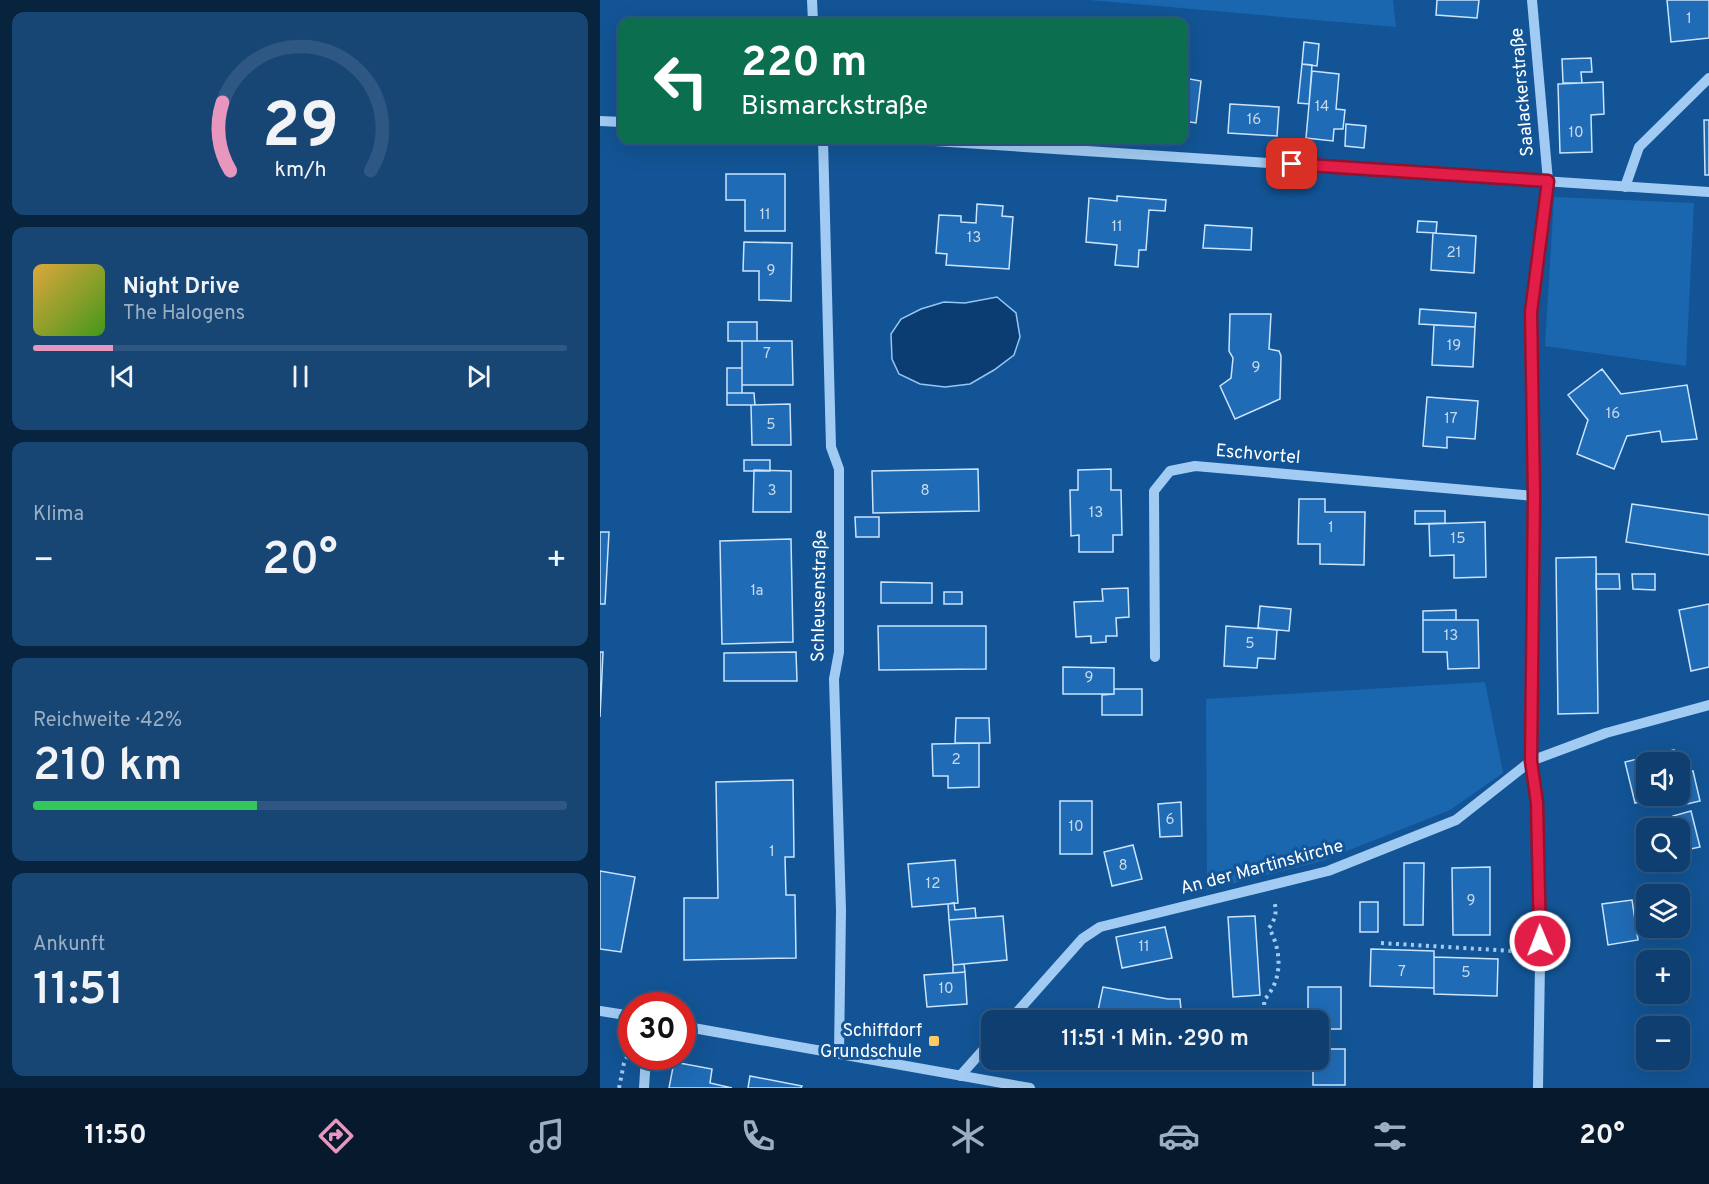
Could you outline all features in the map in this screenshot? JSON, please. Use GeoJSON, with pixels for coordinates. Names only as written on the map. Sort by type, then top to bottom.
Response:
{"type":"FeatureCollection","features":[{"type":"Feature","properties":{"kind":"street"},"geometry":{"type":"LineString","coordinates":[[812,0],[813,18]]}},
{"type":"Feature","properties":{"kind":"street","name":"Saalackerstraße"},"geometry":{"type":"LineString","coordinates":[[1532,0],[1548,181],[1531,312],[1534,496],[1531,761],[1537,803],[1540,964],[1538,1088]]}},
{"type":"Feature","properties":{"kind":"street"},"geometry":{"type":"LineString","coordinates":[[1625,187],[1639,147],[1709,78]]}},
{"type":"Feature","properties":{"kind":"street"},"geometry":{"type":"LineString","coordinates":[[600,121],[618,122]]}},
{"type":"Feature","properties":{"kind":"street","name":"Schleusenstraße"},"geometry":{"type":"LineString","coordinates":[[823,144],[831,447],[839,469],[839,652],[834,679],[841,910],[840,1054]]}},
{"type":"Feature","properties":{"kind":"street"},"geometry":{"type":"LineString","coordinates":[[981,144],[1709,192]]}},
{"type":"Feature","properties":{"kind":"street","name":"Eschvortel"},"geometry":{"type":"LineString","coordinates":[[1155,657],[1154,491],[1170,471],[1195,466],[1534,496]]}},
{"type":"Feature","properties":{"kind":"street","name":"An der Martinskirche"},"geometry":{"type":"LineString","coordinates":[[1019,1010],[1082,939],[1100,927],[1328,871],[1456,820],[1531,761],[1605,733],[1709,705]]}},
{"type":"Feature","properties":{"kind":"street"},"geometry":{"type":"LineString","coordinates":[[600,1011],[618,1014]]}},
{"type":"Feature","properties":{"kind":"street"},"geometry":{"type":"LineString","coordinates":[[696,1028],[1030,1088]]}},
{"type":"Feature","properties":{"kind":"street"},"geometry":{"type":"LineString","coordinates":[[960,1076],[981,1052]]}},
{"type":"Feature","properties":{"kind":"street"},"geometry":{"type":"LineString","coordinates":[[644,1088],[645,1070]]}},
{"type":"Feature","properties":{"kind":"path"},"geometry":{"type":"LineString","coordinates":[[1264,1010],[1264,1000],[1274,990],[1280,953],[1269,928],[1275,919],[1276,910],[1270,885]]}},
{"type":"Feature","properties":{"kind":"path"},"geometry":{"type":"LineString","coordinates":[[1381,943],[1513,951],[1540,964]]}},
{"type":"Feature","properties":{"kind":"path"},"geometry":{"type":"LineString","coordinates":[[619,1088],[623,1070]]}},
{"type":"Feature","properties":{"kind":"shaded area"},"geometry":{"type":"Polygon","coordinates":[[[1089,0],[1393,0],[1396,27],[1089,0]]]}},
{"type":"Feature","properties":{"kind":"shaded area"},"geometry":{"type":"Polygon","coordinates":[[[1554,197],[1694,203],[1686,366],[1545,346],[1554,197]]]}},
{"type":"Feature","properties":{"kind":"shaded area"},"geometry":{"type":"Polygon","coordinates":[[[997,297],[1016,313],[1020,337],[1014,355],[970,384],[945,387],[920,384],[899,374],[892,359],[891,334],[901,319],[921,309],[944,302],[965,303],[997,297]]]}},
{"type":"Feature","properties":{"kind":"shaded area"},"geometry":{"type":"Polygon","coordinates":[[[1485,682],[1503,773],[1450,810],[1322,861],[1207,890],[1206,699],[1485,682]]]}},
{"type":"Feature","properties":{"kind":"building"},"geometry":{"type":"Polygon","coordinates":[[[1437,0],[1479,0],[1477,18],[1436,15],[1437,0]]]}},
{"type":"Feature","properties":{"kind":"building"},"geometry":{"type":"Polygon","coordinates":[[[1667,0],[1709,0],[1709,38],[1671,42],[1667,0]]]}},
{"type":"Feature","properties":{"kind":"building"},"geometry":{"type":"Polygon","coordinates":[[[1304,42],[1319,44],[1317,66],[1302,64],[1304,42]]]}},
{"type":"Feature","properties":{"kind":"building"},"geometry":{"type":"Polygon","coordinates":[[[1591,58],[1592,72],[1581,72],[1582,83],[1563,83],[1562,59],[1591,58]]]}},
{"type":"Feature","properties":{"kind":"building"},"geometry":{"type":"Polygon","coordinates":[[[1302,64],[1312,65],[1309,104],[1298,103],[1302,64]]]}},
{"type":"Feature","properties":{"kind":"building"},"geometry":{"type":"Polygon","coordinates":[[[1312,71],[1339,74],[1336,109],[1345,110],[1343,129],[1334,129],[1333,141],[1306,138],[1312,71]]]}},
{"type":"Feature","properties":{"kind":"building"},"geometry":{"type":"Polygon","coordinates":[[[1188,79],[1201,81],[1196,123],[1188,122],[1188,79]]]}},
{"type":"Feature","properties":{"kind":"building"},"geometry":{"type":"Polygon","coordinates":[[[1603,82],[1604,114],[1591,115],[1592,152],[1560,153],[1558,84],[1603,82]]]}},
{"type":"Feature","properties":{"kind":"building"},"geometry":{"type":"Polygon","coordinates":[[[1230,104],[1279,107],[1277,136],[1228,133],[1230,104]]]}},
{"type":"Feature","properties":{"kind":"building"},"geometry":{"type":"Polygon","coordinates":[[[1704,120],[1709,120],[1709,175],[1705,175],[1704,120]]]}},
{"type":"Feature","properties":{"kind":"building"},"geometry":{"type":"Polygon","coordinates":[[[1346,124],[1366,126],[1364,148],[1345,146],[1346,124]]]}},
{"type":"Feature","properties":{"kind":"building"},"geometry":{"type":"Polygon","coordinates":[[[726,174],[785,174],[785,231],[745,231],[745,200],[726,200],[726,174]]]}},
{"type":"Feature","properties":{"kind":"building"},"geometry":{"type":"Polygon","coordinates":[[[1117,196],[1166,200],[1165,211],[1149,210],[1146,250],[1139,250],[1138,267],[1115,265],[1117,245],[1086,242],[1089,198],[1117,201],[1117,196]]]}},
{"type":"Feature","properties":{"kind":"building"},"geometry":{"type":"Polygon","coordinates":[[[977,204],[1003,206],[1002,216],[1013,217],[1009,269],[946,265],[947,254],[936,253],[939,215],[961,216],[961,222],[976,223],[977,204]]]}},
{"type":"Feature","properties":{"kind":"building"},"geometry":{"type":"Polygon","coordinates":[[[1418,221],[1437,222],[1436,233],[1417,232],[1418,221]]]}},
{"type":"Feature","properties":{"kind":"building"},"geometry":{"type":"Polygon","coordinates":[[[1205,225],[1252,228],[1251,250],[1203,248],[1205,225]]]}},
{"type":"Feature","properties":{"kind":"building"},"geometry":{"type":"Polygon","coordinates":[[[1433,233],[1476,236],[1474,273],[1431,270],[1433,233]]]}},
{"type":"Feature","properties":{"kind":"building"},"geometry":{"type":"Polygon","coordinates":[[[744,242],[792,243],[791,301],[759,300],[759,271],[743,271],[744,242]]]}},
{"type":"Feature","properties":{"kind":"building"},"geometry":{"type":"Polygon","coordinates":[[[1420,309],[1476,313],[1475,327],[1419,324],[1420,309]]]}},
{"type":"Feature","properties":{"kind":"building"},"geometry":{"type":"Polygon","coordinates":[[[1230,314],[1271,314],[1269,349],[1279,351],[1281,356],[1280,399],[1235,419],[1220,386],[1231,378],[1233,358],[1229,351],[1230,314]]]}},
{"type":"Feature","properties":{"kind":"building"},"geometry":{"type":"Polygon","coordinates":[[[728,322],[757,322],[757,341],[728,341],[728,322]]]}},
{"type":"Feature","properties":{"kind":"building"},"geometry":{"type":"Polygon","coordinates":[[[1434,325],[1475,327],[1473,367],[1432,365],[1434,325]]]}},
{"type":"Feature","properties":{"kind":"building"},"geometry":{"type":"Polygon","coordinates":[[[742,341],[792,341],[793,385],[742,385],[742,341]]]}},
{"type":"Feature","properties":{"kind":"building"},"geometry":{"type":"Polygon","coordinates":[[[727,368],[742,368],[742,393],[727,393],[727,368]]]}},
{"type":"Feature","properties":{"kind":"building"},"geometry":{"type":"Polygon","coordinates":[[[1602,369],[1621,394],[1687,385],[1697,439],[1662,442],[1660,431],[1627,436],[1614,469],[1577,454],[1588,420],[1568,395],[1602,369]]]}},
{"type":"Feature","properties":{"kind":"building"},"geometry":{"type":"Polygon","coordinates":[[[727,393],[754,393],[755,405],[727,405],[727,393]]]}},
{"type":"Feature","properties":{"kind":"building"},"geometry":{"type":"Polygon","coordinates":[[[1427,397],[1478,401],[1475,439],[1447,437],[1447,448],[1423,446],[1427,397]]]}},
{"type":"Feature","properties":{"kind":"building"},"geometry":{"type":"Polygon","coordinates":[[[790,404],[791,445],[752,445],[751,405],[790,404]]]}},
{"type":"Feature","properties":{"kind":"building"},"geometry":{"type":"Polygon","coordinates":[[[744,460],[770,460],[770,471],[744,471],[744,460]]]}},
{"type":"Feature","properties":{"kind":"building"},"geometry":{"type":"Polygon","coordinates":[[[978,469],[979,511],[873,513],[872,471],[978,469]]]}},
{"type":"Feature","properties":{"kind":"building"},"geometry":{"type":"Polygon","coordinates":[[[1111,469],[1111,490],[1121,490],[1122,535],[1113,535],[1113,552],[1079,552],[1079,535],[1071,536],[1070,490],[1078,490],[1078,470],[1111,469]]]}},
{"type":"Feature","properties":{"kind":"building"},"geometry":{"type":"Polygon","coordinates":[[[754,470],[791,471],[791,512],[753,512],[754,470]]]}},
{"type":"Feature","properties":{"kind":"building"},"geometry":{"type":"Polygon","coordinates":[[[1299,499],[1325,499],[1325,512],[1365,512],[1364,565],[1320,564],[1320,544],[1298,544],[1299,499]]]}},
{"type":"Feature","properties":{"kind":"building"},"geometry":{"type":"Polygon","coordinates":[[[1632,504],[1709,515],[1709,555],[1626,542],[1632,504]]]}},
{"type":"Feature","properties":{"kind":"building"},"geometry":{"type":"Polygon","coordinates":[[[1415,511],[1445,511],[1445,523],[1415,524],[1415,511]]]}},
{"type":"Feature","properties":{"kind":"building"},"geometry":{"type":"Polygon","coordinates":[[[855,517],[879,517],[879,537],[856,537],[855,517]]]}},
{"type":"Feature","properties":{"kind":"building"},"geometry":{"type":"Polygon","coordinates":[[[1485,522],[1486,577],[1454,578],[1454,555],[1430,556],[1429,524],[1485,522]]]}},
{"type":"Feature","properties":{"kind":"building"},"geometry":{"type":"Polygon","coordinates":[[[600,532],[609,532],[605,604],[600,604],[600,532]]]}},
{"type":"Feature","properties":{"kind":"building"},"geometry":{"type":"Polygon","coordinates":[[[791,539],[793,642],[722,644],[720,541],[791,539]]]}},
{"type":"Feature","properties":{"kind":"building"},"geometry":{"type":"Polygon","coordinates":[[[1596,557],[1598,713],[1558,714],[1556,558],[1596,557]]]}},
{"type":"Feature","properties":{"kind":"building"},"geometry":{"type":"Polygon","coordinates":[[[1596,574],[1619,574],[1620,589],[1596,589],[1596,574]]]}},
{"type":"Feature","properties":{"kind":"building"},"geometry":{"type":"Polygon","coordinates":[[[1632,574],[1655,574],[1655,590],[1633,589],[1632,574]]]}},
{"type":"Feature","properties":{"kind":"building"},"geometry":{"type":"Polygon","coordinates":[[[881,582],[932,583],[932,603],[881,603],[881,582]]]}},
{"type":"Feature","properties":{"kind":"building"},"geometry":{"type":"Polygon","coordinates":[[[1128,588],[1129,617],[1116,618],[1117,636],[1106,636],[1106,642],[1091,643],[1091,636],[1076,637],[1074,602],[1103,601],[1102,589],[1128,588]]]}},
{"type":"Feature","properties":{"kind":"building"},"geometry":{"type":"Polygon","coordinates":[[[944,592],[962,592],[962,604],[944,604],[944,592]]]}},
{"type":"Feature","properties":{"kind":"building"},"geometry":{"type":"Polygon","coordinates":[[[1709,604],[1709,667],[1691,671],[1679,610],[1709,604]]]}},
{"type":"Feature","properties":{"kind":"building"},"geometry":{"type":"Polygon","coordinates":[[[1260,606],[1291,609],[1289,631],[1258,628],[1260,606]]]}},
{"type":"Feature","properties":{"kind":"building"},"geometry":{"type":"Polygon","coordinates":[[[1456,610],[1456,620],[1423,620],[1423,611],[1456,610]]]}},
{"type":"Feature","properties":{"kind":"building"},"geometry":{"type":"Polygon","coordinates":[[[1423,620],[1478,620],[1479,668],[1448,669],[1447,652],[1423,652],[1423,620]]]}},
{"type":"Feature","properties":{"kind":"building"},"geometry":{"type":"Polygon","coordinates":[[[878,626],[986,626],[986,669],[879,670],[878,626]]]}},
{"type":"Feature","properties":{"kind":"building"},"geometry":{"type":"Polygon","coordinates":[[[1226,626],[1277,630],[1275,659],[1258,658],[1257,668],[1224,666],[1226,626]]]}},
{"type":"Feature","properties":{"kind":"building"},"geometry":{"type":"Polygon","coordinates":[[[600,652],[603,652],[600,717],[600,652]]]}},
{"type":"Feature","properties":{"kind":"building"},"geometry":{"type":"Polygon","coordinates":[[[796,652],[797,681],[724,681],[724,653],[796,652]]]}},
{"type":"Feature","properties":{"kind":"building"},"geometry":{"type":"Polygon","coordinates":[[[1063,667],[1114,668],[1114,694],[1063,694],[1063,667]]]}},
{"type":"Feature","properties":{"kind":"building"},"geometry":{"type":"Polygon","coordinates":[[[1114,689],[1142,689],[1142,715],[1102,715],[1102,695],[1114,694],[1114,689]]]}},
{"type":"Feature","properties":{"kind":"building"},"geometry":{"type":"Polygon","coordinates":[[[956,718],[989,718],[990,743],[955,743],[956,718]]]}},
{"type":"Feature","properties":{"kind":"building"},"geometry":{"type":"Polygon","coordinates":[[[979,743],[979,787],[948,788],[948,776],[933,776],[932,744],[979,743]]]}},
{"type":"Feature","properties":{"kind":"building"},"geometry":{"type":"Polygon","coordinates":[[[1636,759],[1636,803],[1635,803],[1625,762],[1636,759]]]}},
{"type":"Feature","properties":{"kind":"building"},"geometry":{"type":"Polygon","coordinates":[[[1693,771],[1700,801],[1690,803],[1690,772],[1693,771]]]}},
{"type":"Feature","properties":{"kind":"building"},"geometry":{"type":"Polygon","coordinates":[[[793,780],[794,857],[785,857],[786,895],[795,895],[796,958],[684,960],[684,898],[718,898],[716,782],[793,780]]]}},
{"type":"Feature","properties":{"kind":"building"},"geometry":{"type":"Polygon","coordinates":[[[1060,801],[1092,801],[1092,854],[1060,854],[1060,801]]]}},
{"type":"Feature","properties":{"kind":"building"},"geometry":{"type":"Polygon","coordinates":[[[1181,802],[1182,836],[1160,837],[1158,804],[1181,802]]]}},
{"type":"Feature","properties":{"kind":"building"},"geometry":{"type":"Polygon","coordinates":[[[1691,811],[1700,847],[1690,849],[1690,818],[1674,818],[1673,816],[1691,811]]]}},
{"type":"Feature","properties":{"kind":"building"},"geometry":{"type":"Polygon","coordinates":[[[1133,845],[1142,879],[1112,886],[1104,852],[1133,845]]]}},
{"type":"Feature","properties":{"kind":"building"},"geometry":{"type":"Polygon","coordinates":[[[955,860],[958,903],[912,907],[908,864],[955,860]]]}},
{"type":"Feature","properties":{"kind":"building"},"geometry":{"type":"Polygon","coordinates":[[[1404,863],[1424,863],[1423,925],[1404,925],[1404,863]]]}},
{"type":"Feature","properties":{"kind":"building"},"geometry":{"type":"Polygon","coordinates":[[[1490,867],[1490,935],[1453,935],[1452,868],[1490,867]]]}},
{"type":"Feature","properties":{"kind":"building"},"geometry":{"type":"Polygon","coordinates":[[[600,871],[635,877],[621,952],[600,949],[600,871]]]}},
{"type":"Feature","properties":{"kind":"building"},"geometry":{"type":"Polygon","coordinates":[[[1632,900],[1638,940],[1608,945],[1602,904],[1632,900]]]}},
{"type":"Feature","properties":{"kind":"building"},"geometry":{"type":"Polygon","coordinates":[[[1360,902],[1378,902],[1378,932],[1360,932],[1360,902]]]}},
{"type":"Feature","properties":{"kind":"building"},"geometry":{"type":"Polygon","coordinates":[[[954,903],[955,910],[975,908],[976,918],[949,920],[948,904],[954,903]]]}},
{"type":"Feature","properties":{"kind":"building"},"geometry":{"type":"Polygon","coordinates":[[[1003,916],[1007,960],[953,965],[949,920],[1003,916]]]}},
{"type":"Feature","properties":{"kind":"building"},"geometry":{"type":"Polygon","coordinates":[[[1255,916],[1260,995],[1233,997],[1228,917],[1255,916]]]}},
{"type":"Feature","properties":{"kind":"building"},"geometry":{"type":"Polygon","coordinates":[[[1165,927],[1172,958],[1122,968],[1116,937],[1165,927]]]}},
{"type":"Feature","properties":{"kind":"building"},"geometry":{"type":"Polygon","coordinates":[[[1371,949],[1434,951],[1434,988],[1370,986],[1371,949]]]}},
{"type":"Feature","properties":{"kind":"building"},"geometry":{"type":"Polygon","coordinates":[[[1434,957],[1498,959],[1497,996],[1434,994],[1434,957]]]}},
{"type":"Feature","properties":{"kind":"building"},"geometry":{"type":"Polygon","coordinates":[[[964,964],[965,972],[953,973],[953,965],[964,964]]]}},
{"type":"Feature","properties":{"kind":"building"},"geometry":{"type":"Polygon","coordinates":[[[965,972],[967,1004],[927,1007],[924,975],[965,972]]]}},
{"type":"Feature","properties":{"kind":"building"},"geometry":{"type":"Polygon","coordinates":[[[1103,987],[1168,999],[1180,999],[1181,1010],[1098,1010],[1103,987]]]}},
{"type":"Feature","properties":{"kind":"building"},"geometry":{"type":"Polygon","coordinates":[[[1308,987],[1341,987],[1341,1029],[1329,1029],[1329,1010],[1308,1010],[1308,987]]]}},
{"type":"Feature","properties":{"kind":"building"},"geometry":{"type":"Polygon","coordinates":[[[1329,1049],[1345,1049],[1345,1085],[1313,1085],[1313,1070],[1329,1070],[1329,1049]]]}},
{"type":"Feature","properties":{"kind":"building"},"geometry":{"type":"Polygon","coordinates":[[[696,1066],[712,1069],[710,1083],[732,1088],[669,1088],[672,1070],[696,1070],[696,1066]]]}},
{"type":"Feature","properties":{"kind":"building"},"geometry":{"type":"Polygon","coordinates":[[[750,1076],[802,1086],[801,1088],[748,1088],[750,1076]]]}},
{"type":"Feature","properties":{"kind":"place","name":"Schiffdorf Grundschule"},"geometry":{"type":"Point","coordinates":[934,1041]}},
{"type":"Feature","properties":{"kind":"route"},"geometry":{"type":"LineString","coordinates":[[1292,164],[1548,181],[1531,312],[1534,496],[1531,761],[1537,803],[1540,941]]}}]}
